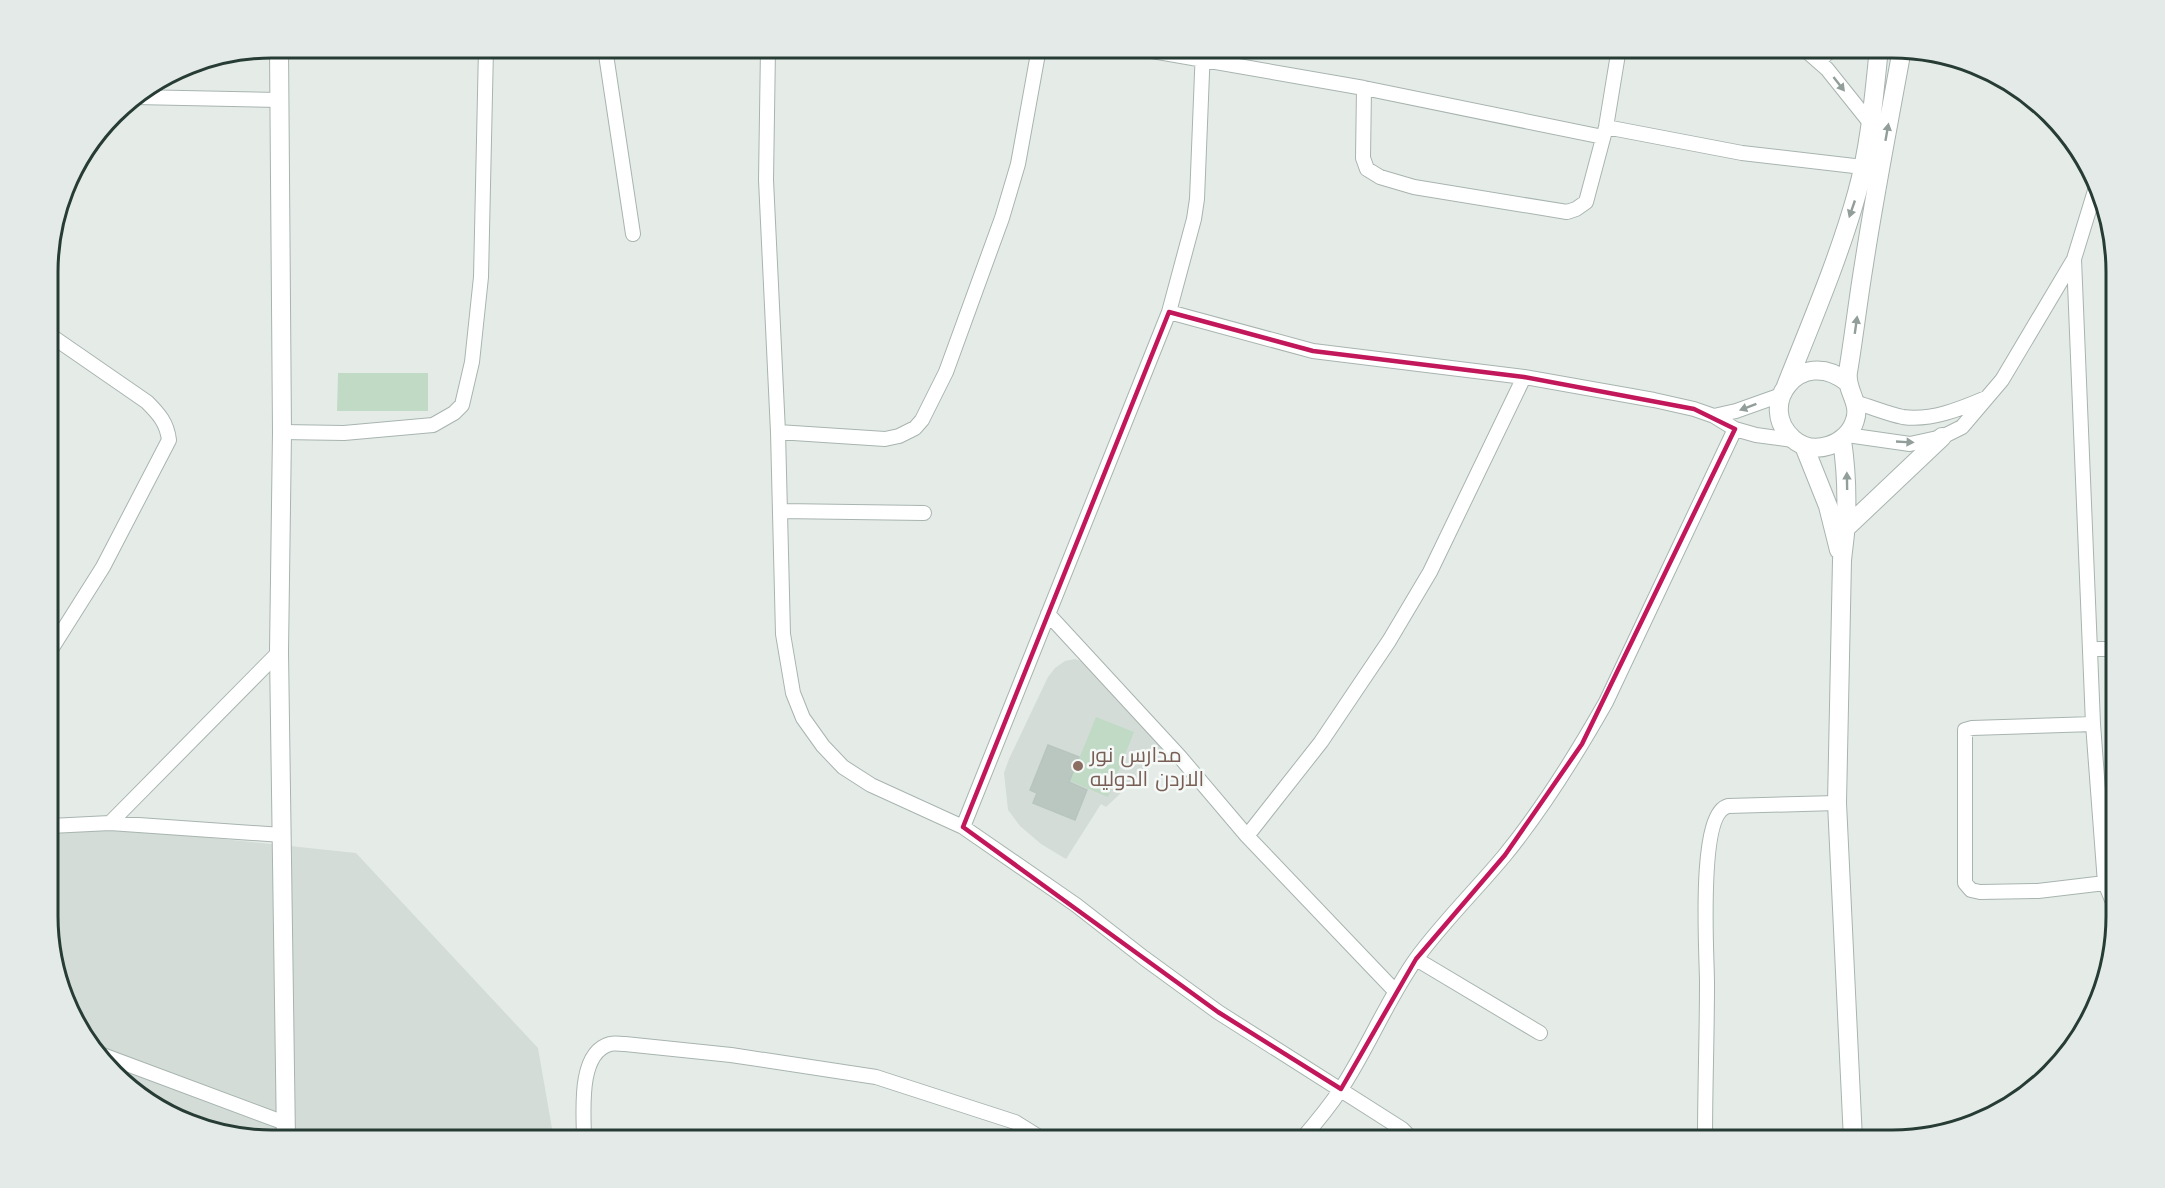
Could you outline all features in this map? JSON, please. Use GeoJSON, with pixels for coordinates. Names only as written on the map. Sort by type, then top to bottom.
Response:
{"type":"FeatureCollection","features":[{"type":"Feature","properties":{"kind":"street"},"geometry":{"type":"LineString","coordinates":[[279,58],[282,432],[279,652],[286,1130]]}},
{"type":"Feature","properties":{"kind":"street"},"geometry":{"type":"LineString","coordinates":[[282,432],[344,433],[433,425],[454,413],[462,405],[472,362],[481,277],[486,58]]}},
{"type":"Feature","properties":{"kind":"street"},"geometry":{"type":"LineString","coordinates":[[607,58],[633,234]]}},
{"type":"Feature","properties":{"kind":"street"},"geometry":{"type":"LineString","coordinates":[[768,58],[766,180],[781,511],[783,634],[793,693],[803,718],[823,746],[843,767],[871,784],[963,827],[1076,905],[1218,1012],[1403,1130]]}},
{"type":"Feature","properties":{"kind":"street"},"geometry":{"type":"LineString","coordinates":[[778,432],[885,439],[899,436],[915,428],[928,412],[946,372],[1002,218],[1018,164],[1037,58]]}},
{"type":"Feature","properties":{"kind":"street"},"geometry":{"type":"LineString","coordinates":[[963,827],[1169,312],[1194,219],[1197,199],[1202,58]]}},
{"type":"Feature","properties":{"kind":"street"},"geometry":{"type":"LineString","coordinates":[[1221,58],[1364,88],[1605,132],[1742,153],[1863,167]]}},
{"type":"Feature","properties":{"kind":"street"},"geometry":{"type":"LineString","coordinates":[[1364,88],[1363,158],[1366,169],[1380,177],[1414,187],[1567,212],[1586,202],[1605,132],[1617,58]]}},
{"type":"Feature","properties":{"kind":"street"},"geometry":{"type":"LineString","coordinates":[[1815,58],[1871,124]]}},
{"type":"Feature","properties":{"kind":"street"},"geometry":{"type":"LineString","coordinates":[[1819,61],[1822,58]]}},
{"type":"Feature","properties":{"kind":"street"},"geometry":{"type":"LineString","coordinates":[[1842,560],[1828,506],[1799,443],[1785,431],[1780,419],[1779,407],[1857,193],[1871,124],[1878,58]]}},
{"type":"Feature","properties":{"kind":"street"},"geometry":{"type":"LineString","coordinates":[[1846,382],[1863,265],[1900,59]]}},
{"type":"Feature","properties":{"kind":"street"},"geometry":{"type":"LineString","coordinates":[[151,97],[279,100]]}},
{"type":"Feature","properties":{"kind":"street"},"geometry":{"type":"LineString","coordinates":[[1845,437],[1910,444],[1942,437],[1962,427],[1991,396],[2023,348],[2074,259],[2093,198]]}},
{"type":"Feature","properties":{"kind":"street"},"geometry":{"type":"LineString","coordinates":[[2074,259],[2093,724],[2105,883],[2038,891],[1980,892],[1971,890],[1965,882],[1965,730],[2093,724]]}},
{"type":"Feature","properties":{"kind":"street"},"geometry":{"type":"LineString","coordinates":[[1169,312],[1313,351],[1524,377],[1654,400],[1694,409],[1714,416],[1735,429],[1756,435],[1824,448],[1845,437],[1856,420],[1857,403],[1846,382],[1838,375],[1815,370],[1804,372],[1794,378],[1784,391],[1736,411],[1714,416]]}},
{"type":"Feature","properties":{"kind":"street"},"geometry":{"type":"LineString","coordinates":[[58,638],[104,567],[170,440],[168,427],[160,414],[147,402],[59,341]]}},
{"type":"Feature","properties":{"kind":"street"},"geometry":{"type":"LineString","coordinates":[[1247,836],[1321,742],[1389,641],[1425,582],[1442,551],[1524,377]]}},
{"type":"Feature","properties":{"kind":"street"},"geometry":{"type":"LineString","coordinates":[[1857,403],[1904,417],[1931,416],[1956,410],[1991,396]]}},
{"type":"Feature","properties":{"kind":"street"},"geometry":{"type":"LineString","coordinates":[[1309,1130],[1341,1089],[1416,959],[1505,855],[1582,744],[1616,682],[1735,429]]}},
{"type":"Feature","properties":{"kind":"street"},"geometry":{"type":"LineString","coordinates":[[1845,437],[1847,527],[1842,560],[1837,803],[1853,1130]]}},
{"type":"Feature","properties":{"kind":"street"},"geometry":{"type":"LineString","coordinates":[[1847,527],[1942,437]]}},
{"type":"Feature","properties":{"kind":"street"},"geometry":{"type":"LineString","coordinates":[[781,511],[924,513]]}},
{"type":"Feature","properties":{"kind":"street"},"geometry":{"type":"LineString","coordinates":[[1048,614],[1180,757],[1247,836],[1395,992]]}},
{"type":"Feature","properties":{"kind":"street"},"geometry":{"type":"LineString","coordinates":[[2090,649],[2106,649]]}},
{"type":"Feature","properties":{"kind":"street"},"geometry":{"type":"LineString","coordinates":[[110,824],[279,652]]}},
{"type":"Feature","properties":{"kind":"street"},"geometry":{"type":"LineString","coordinates":[[1705,1130],[1707,981],[1704,909],[1706,875],[1715,820],[1720,810],[1728,806],[1837,803]]}},
{"type":"Feature","properties":{"kind":"street"},"geometry":{"type":"LineString","coordinates":[[58,826],[110,824],[282,835]]}},
{"type":"Feature","properties":{"kind":"street"},"geometry":{"type":"LineString","coordinates":[[1416,959],[1540,1033]]}},
{"type":"Feature","properties":{"kind":"street"},"geometry":{"type":"LineString","coordinates":[[584,1130],[584,1092],[591,1063],[600,1050],[610,1044],[731,1055],[876,1077],[1015,1122],[1028,1130]]}},
{"type":"Feature","properties":{"kind":"street"},"geometry":{"type":"LineString","coordinates":[[115,1060],[281,1130]]}},
{"type":"Feature","properties":{"kind":"highlighted area"},"geometry":{"type":"Polygon","coordinates":[[[1169,312],[1313,351],[1524,377],[1694,409],[1735,429],[1582,744],[1505,855],[1416,959],[1341,1089],[1218,1012],[963,827],[1169,312]]]}},
{"type":"Feature","properties":{"kind":"shaded area","name":"مدارس نور الاردن الدوليه"},"geometry":{"type":"Polygon","coordinates":[[[1075,659],[1084,662],[1166,751],[1106,807],[1101,804],[1066,859],[1041,844],[1020,826],[1008,810],[1004,773],[1048,677],[1065,661],[1075,659]]]}},
{"type":"Feature","properties":{"kind":"shaded area"},"geometry":{"type":"Polygon","coordinates":[[[58,822],[356,853],[538,1048],[552,1130],[273,1130],[245,1128],[217,1122],[178,1107],[142,1085],[121,1067],[87,1022],[75,997],[60,943],[58,822]]]}},
{"type":"Feature","properties":{"kind":"green space"},"geometry":{"type":"Polygon","coordinates":[[[338,373],[428,373],[428,411],[337,411],[338,373]]]}},
{"type":"Feature","properties":{"kind":"green space"},"geometry":{"type":"Polygon","coordinates":[[[1096,717],[1134,732],[1108,797],[1070,781],[1096,717]]]}},
{"type":"Feature","properties":{"kind":"building"},"geometry":{"type":"Polygon","coordinates":[[[1048,745],[1079,757],[1069,782],[1087,790],[1075,820],[1033,803],[1037,793],[1030,790],[1048,745]]]}},
{"type":"Feature","properties":{"kind":"place","name":"مدارس نور الاردن الدوليه"},"geometry":{"type":"Point","coordinates":[1078,766]}}]}
